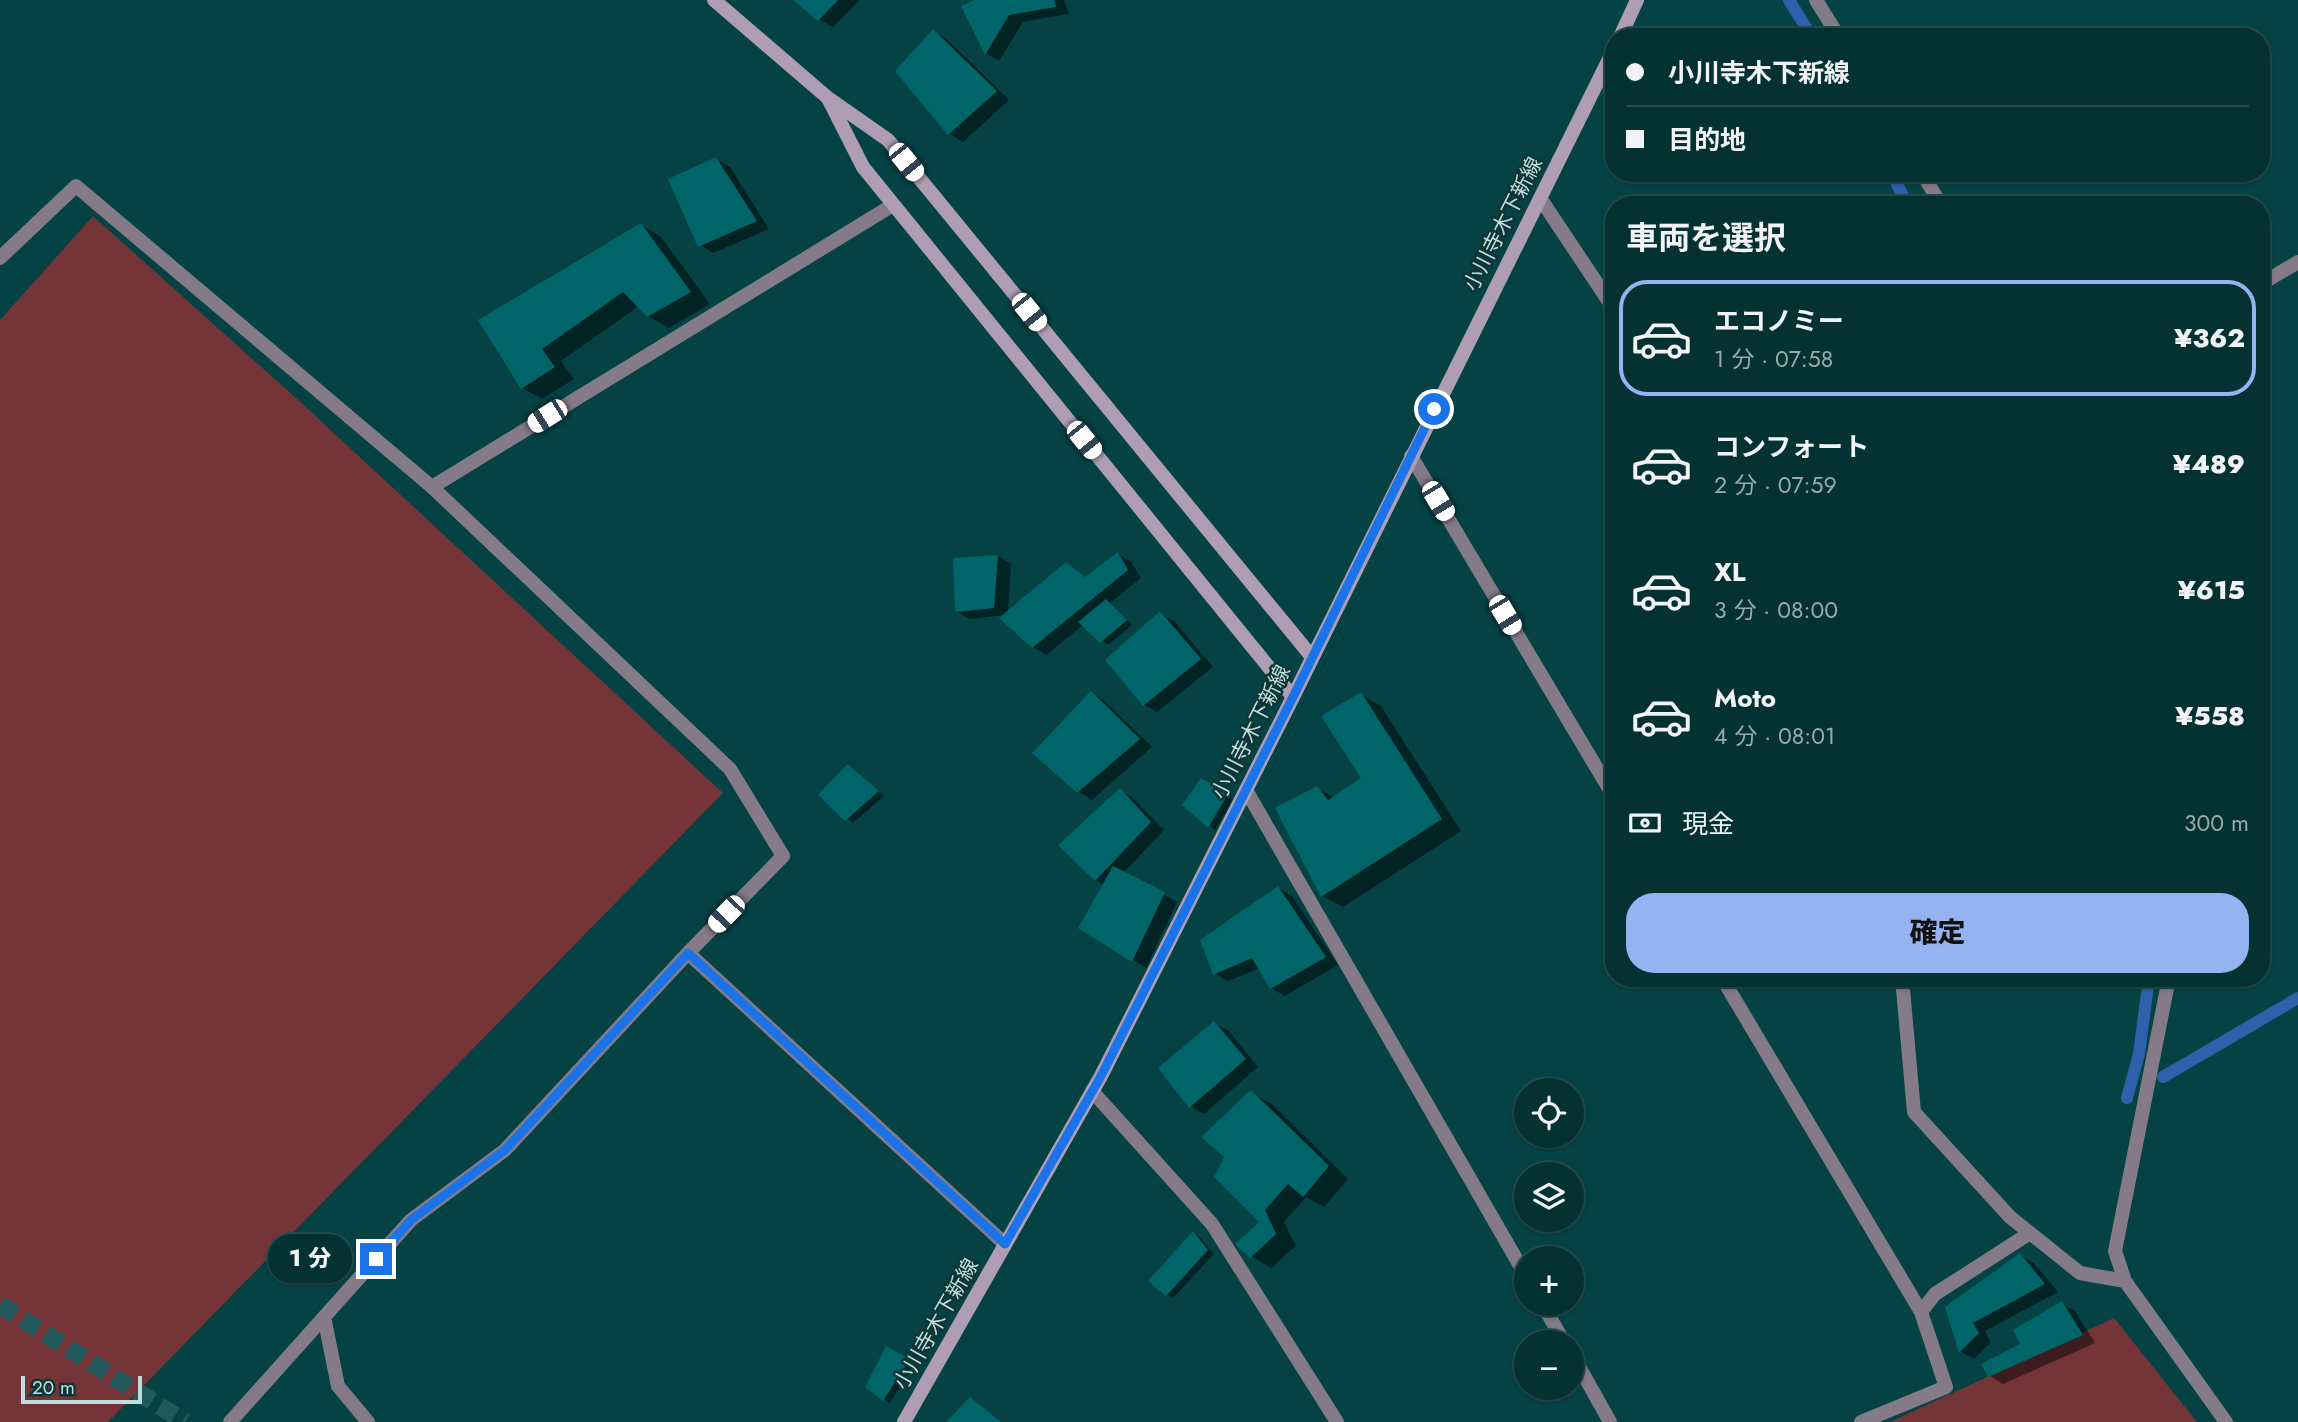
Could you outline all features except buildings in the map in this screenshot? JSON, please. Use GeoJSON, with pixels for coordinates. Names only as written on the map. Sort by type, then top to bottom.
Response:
{"type":"FeatureCollection","features":[{"type":"Feature","properties":{"kind":"street"},"geometry":{"type":"LineString","coordinates":[[714,0],[828,98],[888,140],[1312,657]]}},
{"type":"Feature","properties":{"kind":"street"},"geometry":{"type":"LineString","coordinates":[[1624,28],[1637,0]]}},
{"type":"Feature","properties":{"kind":"street"},"geometry":{"type":"LineString","coordinates":[[1816,0],[1833,28]]}},
{"type":"Feature","properties":{"kind":"street","name":"小川寺木下新線"},"geometry":{"type":"LineString","coordinates":[[904,1422],[1092,1091],[1293,697],[1410,456],[1605,67]]}},
{"type":"Feature","properties":{"kind":"street"},"geometry":{"type":"LineString","coordinates":[[828,98],[863,167],[1293,697]]}},
{"type":"Feature","properties":{"kind":"street"},"geometry":{"type":"LineString","coordinates":[[0,258],[76,186],[432,487],[730,769],[783,856],[688,953],[505,1150],[411,1220],[230,1422]]}},
{"type":"Feature","properties":{"kind":"street"},"geometry":{"type":"LineString","coordinates":[[1540,198],[1605,296]]}},
{"type":"Feature","properties":{"kind":"street"},"geometry":{"type":"LineString","coordinates":[[432,487],[893,205]]}},
{"type":"Feature","properties":{"kind":"street"},"geometry":{"type":"LineString","coordinates":[[2270,279],[2298,262]]}},
{"type":"Feature","properties":{"kind":"street"},"geometry":{"type":"LineString","coordinates":[[1410,456],[1605,782]]}},
{"type":"Feature","properties":{"kind":"street"},"geometry":{"type":"LineString","coordinates":[[1246,790],[1514,1255]]}},
{"type":"Feature","properties":{"kind":"street"},"geometry":{"type":"LineString","coordinates":[[688,953],[1005,1244]]}},
{"type":"Feature","properties":{"kind":"street"},"geometry":{"type":"LineString","coordinates":[[1727,987],[1921,1312],[1946,1387],[1861,1422]]}},
{"type":"Feature","properties":{"kind":"street"},"geometry":{"type":"LineString","coordinates":[[1903,987],[1914,1112],[2010,1217],[2080,1273],[2125,1281]]}},
{"type":"Feature","properties":{"kind":"street"},"geometry":{"type":"LineString","coordinates":[[2167,987],[2115,1251],[2125,1281],[2226,1422]]}},
{"type":"Feature","properties":{"kind":"street"},"geometry":{"type":"LineString","coordinates":[[1092,1091],[1212,1224],[1337,1422]]}},
{"type":"Feature","properties":{"kind":"street"},"geometry":{"type":"LineString","coordinates":[[1921,1312],[1935,1294],[2030,1233]]}},
{"type":"Feature","properties":{"kind":"street"},"geometry":{"type":"LineString","coordinates":[[324,1317],[338,1386],[368,1422]]}},
{"type":"Feature","properties":{"kind":"street"},"geometry":{"type":"LineString","coordinates":[[1584,1375],[1611,1422]]}},
{"type":"Feature","properties":{"kind":"shaded area"},"geometry":{"type":"Polygon","coordinates":[[[93,216],[297,399],[723,793],[108,1422],[0,1422],[0,320],[93,216]]]}},
{"type":"Feature","properties":{"kind":"shaded area"},"geometry":{"type":"Polygon","coordinates":[[[2114,1318],[2197,1422],[1890,1422],[2114,1318]]]}},
{"type":"Feature","properties":{"kind":"waterway"},"geometry":{"type":"LineString","coordinates":[[1789,0],[1806,28]]}},
{"type":"Feature","properties":{"kind":"waterway"},"geometry":{"type":"LineString","coordinates":[[1896,182],[1903,196]]}},
{"type":"Feature","properties":{"kind":"waterway"},"geometry":{"type":"LineString","coordinates":[[2127,1098],[2139,1054],[2148,987]]}},
{"type":"Feature","properties":{"kind":"waterway"},"geometry":{"type":"LineString","coordinates":[[2163,1077],[2298,998]]}},
{"type":"Feature","properties":{"kind":"tunnel"},"geometry":{"type":"LineString","coordinates":[[0,1305],[185,1422]]}},
{"type":"Feature","properties":{"kind":"route"},"geometry":{"type":"LineString","coordinates":[[376,1259],[411,1220],[505,1150],[688,953],[1005,1244],[1101,1076],[1293,697],[1434,409]]}}]}
